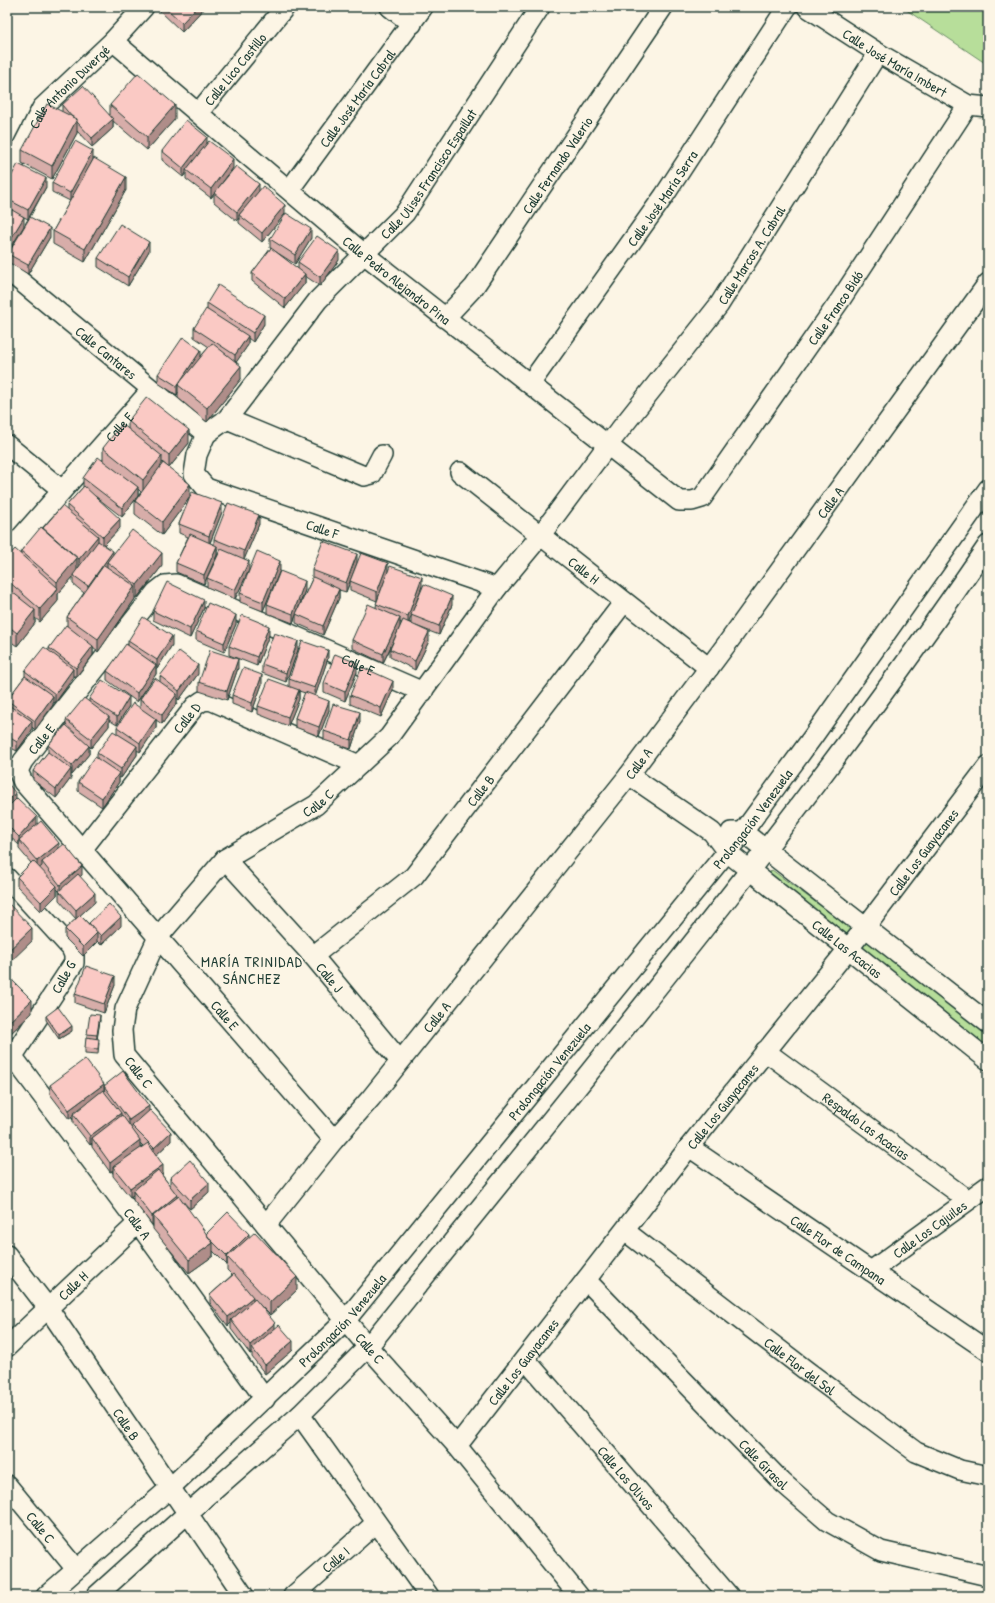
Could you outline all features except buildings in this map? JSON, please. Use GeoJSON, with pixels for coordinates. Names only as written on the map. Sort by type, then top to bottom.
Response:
{"type":"FeatureCollection","features":[{"type":"Feature","properties":{"kind":"street","name":"Calle Antonio Duvergé"},"geometry":{"type":"LineString","coordinates":[[7,177],[42,108],[113,41],[144,7]]}},
{"type":"Feature","properties":{"kind":"street","name":"Calle Lico Castillo"},"geometry":{"type":"LineString","coordinates":[[198,112],[285,7]]}},
{"type":"Feature","properties":{"kind":"street"},"geometry":{"type":"LineString","coordinates":[[390,7],[412,24]]}},
{"type":"Feature","properties":{"kind":"street","name":"Calle José María Cabral"},"geometry":{"type":"LineString","coordinates":[[290,189],[423,7]]}},
{"type":"Feature","properties":{"kind":"street","name":"Calle Ulises Francisco Espaillat"},"geometry":{"type":"LineString","coordinates":[[206,434],[227,419],[318,300],[406,213],[540,7]]}},
{"type":"Feature","properties":{"kind":"street","name":"Calle Fernando Valerio"},"geometry":{"type":"LineString","coordinates":[[445,318],[474,287],[663,7]]}},
{"type":"Feature","properties":{"kind":"street","name":"Calle José María Serra"},"geometry":{"type":"LineString","coordinates":[[530,384],[664,196],[787,7]]}},
{"type":"Feature","properties":{"kind":"street","name":"Calle José María Imbert"},"geometry":{"type":"LineString","coordinates":[[807,7],[878,53],[968,105],[988,107]]}},
{"type":"Feature","properties":{"kind":"street","name":"Calle Pedro Alejandro Pina"},"geometry":{"type":"LineString","coordinates":[[113,41],[290,189],[364,254],[679,501],[692,501]]}},
{"type":"Feature","properties":{"kind":"street","name":"Calle Marcos A. Cabral"},"geometry":{"type":"LineString","coordinates":[[540,536],[608,446],[719,305],[878,53]]}},
{"type":"Feature","properties":{"kind":"street","name":"Calle Franco Bidó"},"geometry":{"type":"LineString","coordinates":[[692,501],[702,498],[832,312],[968,105]]}},
{"type":"Feature","properties":{"kind":"street","name":"Calle Cantares"},"geometry":{"type":"LineString","coordinates":[[7,270],[206,434]]}},
{"type":"Feature","properties":{"kind":"street","name":"Calle A"},"geometry":{"type":"LineString","coordinates":[[266,1226],[334,1140],[372,1098],[629,775],[709,668],[988,283]]}},
{"type":"Feature","properties":{"kind":"street","name":"Calle E"},"geometry":{"type":"LineString","coordinates":[[7,553],[151,390]]}},
{"type":"Feature","properties":{"kind":"street"},"geometry":{"type":"LineString","coordinates":[[227,419],[364,476],[372,474],[382,455]]}},
{"type":"Feature","properties":{"kind":"street","name":"Calle F"},"geometry":{"type":"LineString","coordinates":[[206,434],[197,455],[194,474],[206,488],[497,588]]}},
{"type":"Feature","properties":{"kind":"street"},"geometry":{"type":"LineString","coordinates":[[7,445],[62,490]]}},
{"type":"Feature","properties":{"kind":"street","name":"Calle H"},"geometry":{"type":"LineString","coordinates":[[460,472],[709,668]]}},
{"type":"Feature","properties":{"kind":"street","name":"Prolongación Venezuela"},"geometry":{"type":"LineString","coordinates":[[46,1596],[170,1488],[265,1399],[346,1320],[743,832],[817,732],[988,489]]}},
{"type":"Feature","properties":{"kind":"street","name":"Calle C"},"geometry":{"type":"LineString","coordinates":[[540,536],[497,588],[390,737],[316,805],[225,859],[158,938],[125,1009],[122,1030],[124,1055],[368,1347],[457,1446],[579,1596]]}},
{"type":"Feature","properties":{"kind":"street"},"geometry":{"type":"LineString","coordinates":[[96,1596],[188,1512],[300,1415],[368,1347],[750,871],[925,638],[988,544]]}},
{"type":"Feature","properties":{"kind":"street","name":"Calle E"},"geometry":{"type":"LineString","coordinates":[[334,1140],[81,851],[23,782],[18,771],[23,761],[151,598],[165,585],[176,584],[423,692]]}},
{"type":"Feature","properties":{"kind":"street","name":"Calle B"},"geometry":{"type":"LineString","coordinates":[[313,956],[414,876],[624,602]]}},
{"type":"Feature","properties":{"kind":"street","name":"Calle D"},"geometry":{"type":"LineString","coordinates":[[81,851],[195,706],[202,701],[210,700],[359,765]]}},
{"type":"Feature","properties":{"kind":"street","name":"Calle Los Guayacanes"},"geometry":{"type":"LineString","coordinates":[[457,1446],[689,1147],[847,948],[865,928],[988,766]]}},
{"type":"Feature","properties":{"kind":"street","name":"Calle Las Acacias"},"geometry":{"type":"LineString","coordinates":[[629,775],[712,832],[727,852],[988,1060]]}},
{"type":"Feature","properties":{"kind":"street"},"geometry":{"type":"LineString","coordinates":[[712,832],[743,832]]}},
{"type":"Feature","properties":{"kind":"street","name":"Calle Las Acacias"},"geometry":{"type":"LineString","coordinates":[[743,832],[988,1023]]}},
{"type":"Feature","properties":{"kind":"street","name":"Calle J"},"geometry":{"type":"LineString","coordinates":[[225,859],[313,956],[400,1061]]}},
{"type":"Feature","properties":{"kind":"street","name":"Calle G"},"geometry":{"type":"LineString","coordinates":[[7,878],[71,948],[74,955],[74,963],[9,1057]]}},
{"type":"Feature","properties":{"kind":"street","name":"Respaldo Las Acacias"},"geometry":{"type":"LineString","coordinates":[[765,1051],[968,1200]]}},
{"type":"Feature","properties":{"kind":"street","name":"Calle A"},"geometry":{"type":"LineString","coordinates":[[9,1057],[138,1223],[265,1399]]}},
{"type":"Feature","properties":{"kind":"street","name":"Calle Flor de Campana"},"geometry":{"type":"LineString","coordinates":[[689,1147],[987,1350]]}},
{"type":"Feature","properties":{"kind":"street","name":"Calle Los Cajuiles"},"geometry":{"type":"LineString","coordinates":[[871,1272],[988,1186]]}},
{"type":"Feature","properties":{"kind":"street","name":"Calle H"},"geometry":{"type":"LineString","coordinates":[[7,1347],[138,1223]]}},
{"type":"Feature","properties":{"kind":"street","name":"Calle Flor del Sol"},"geometry":{"type":"LineString","coordinates":[[625,1231],[807,1371],[916,1452],[960,1470],[988,1476]]}},
{"type":"Feature","properties":{"kind":"street","name":"Calle B"},"geometry":{"type":"LineString","coordinates":[[7,1255],[48,1308],[244,1596]]}},
{"type":"Feature","properties":{"kind":"street","name":"Calle Girasol"},"geometry":{"type":"LineString","coordinates":[[586,1280],[782,1482],[827,1521],[881,1551],[988,1576]]}},
{"type":"Feature","properties":{"kind":"street","name":"Calle Los Olivos"},"geometry":{"type":"LineString","coordinates":[[525,1359],[729,1596]]}},
{"type":"Feature","properties":{"kind":"street"},"geometry":{"type":"LineString","coordinates":[[300,1415],[429,1596]]}},
{"type":"Feature","properties":{"kind":"street","name":"Calle C"},"geometry":{"type":"LineString","coordinates":[[7,1485],[76,1569]]}},
{"type":"Feature","properties":{"kind":"street","name":"Calle I"},"geometry":{"type":"LineString","coordinates":[[293,1596],[376,1523]]}},
{"type":"Feature","properties":{"kind":"green space"},"geometry":{"type":"Polygon","coordinates":[[[902,7],[988,7],[988,65],[902,7]]]}},
{"type":"Feature","properties":{"kind":"green space"},"geometry":{"type":"Polygon","coordinates":[[[772,870],[988,1030],[988,1059],[758,885],[772,870]]]}},
{"type":"Feature","properties":{"kind":"district","name":"MARÍA TRINIDAD SÁNCHEZ"},"geometry":{"type":"Point","coordinates":[252,970]}}]}
